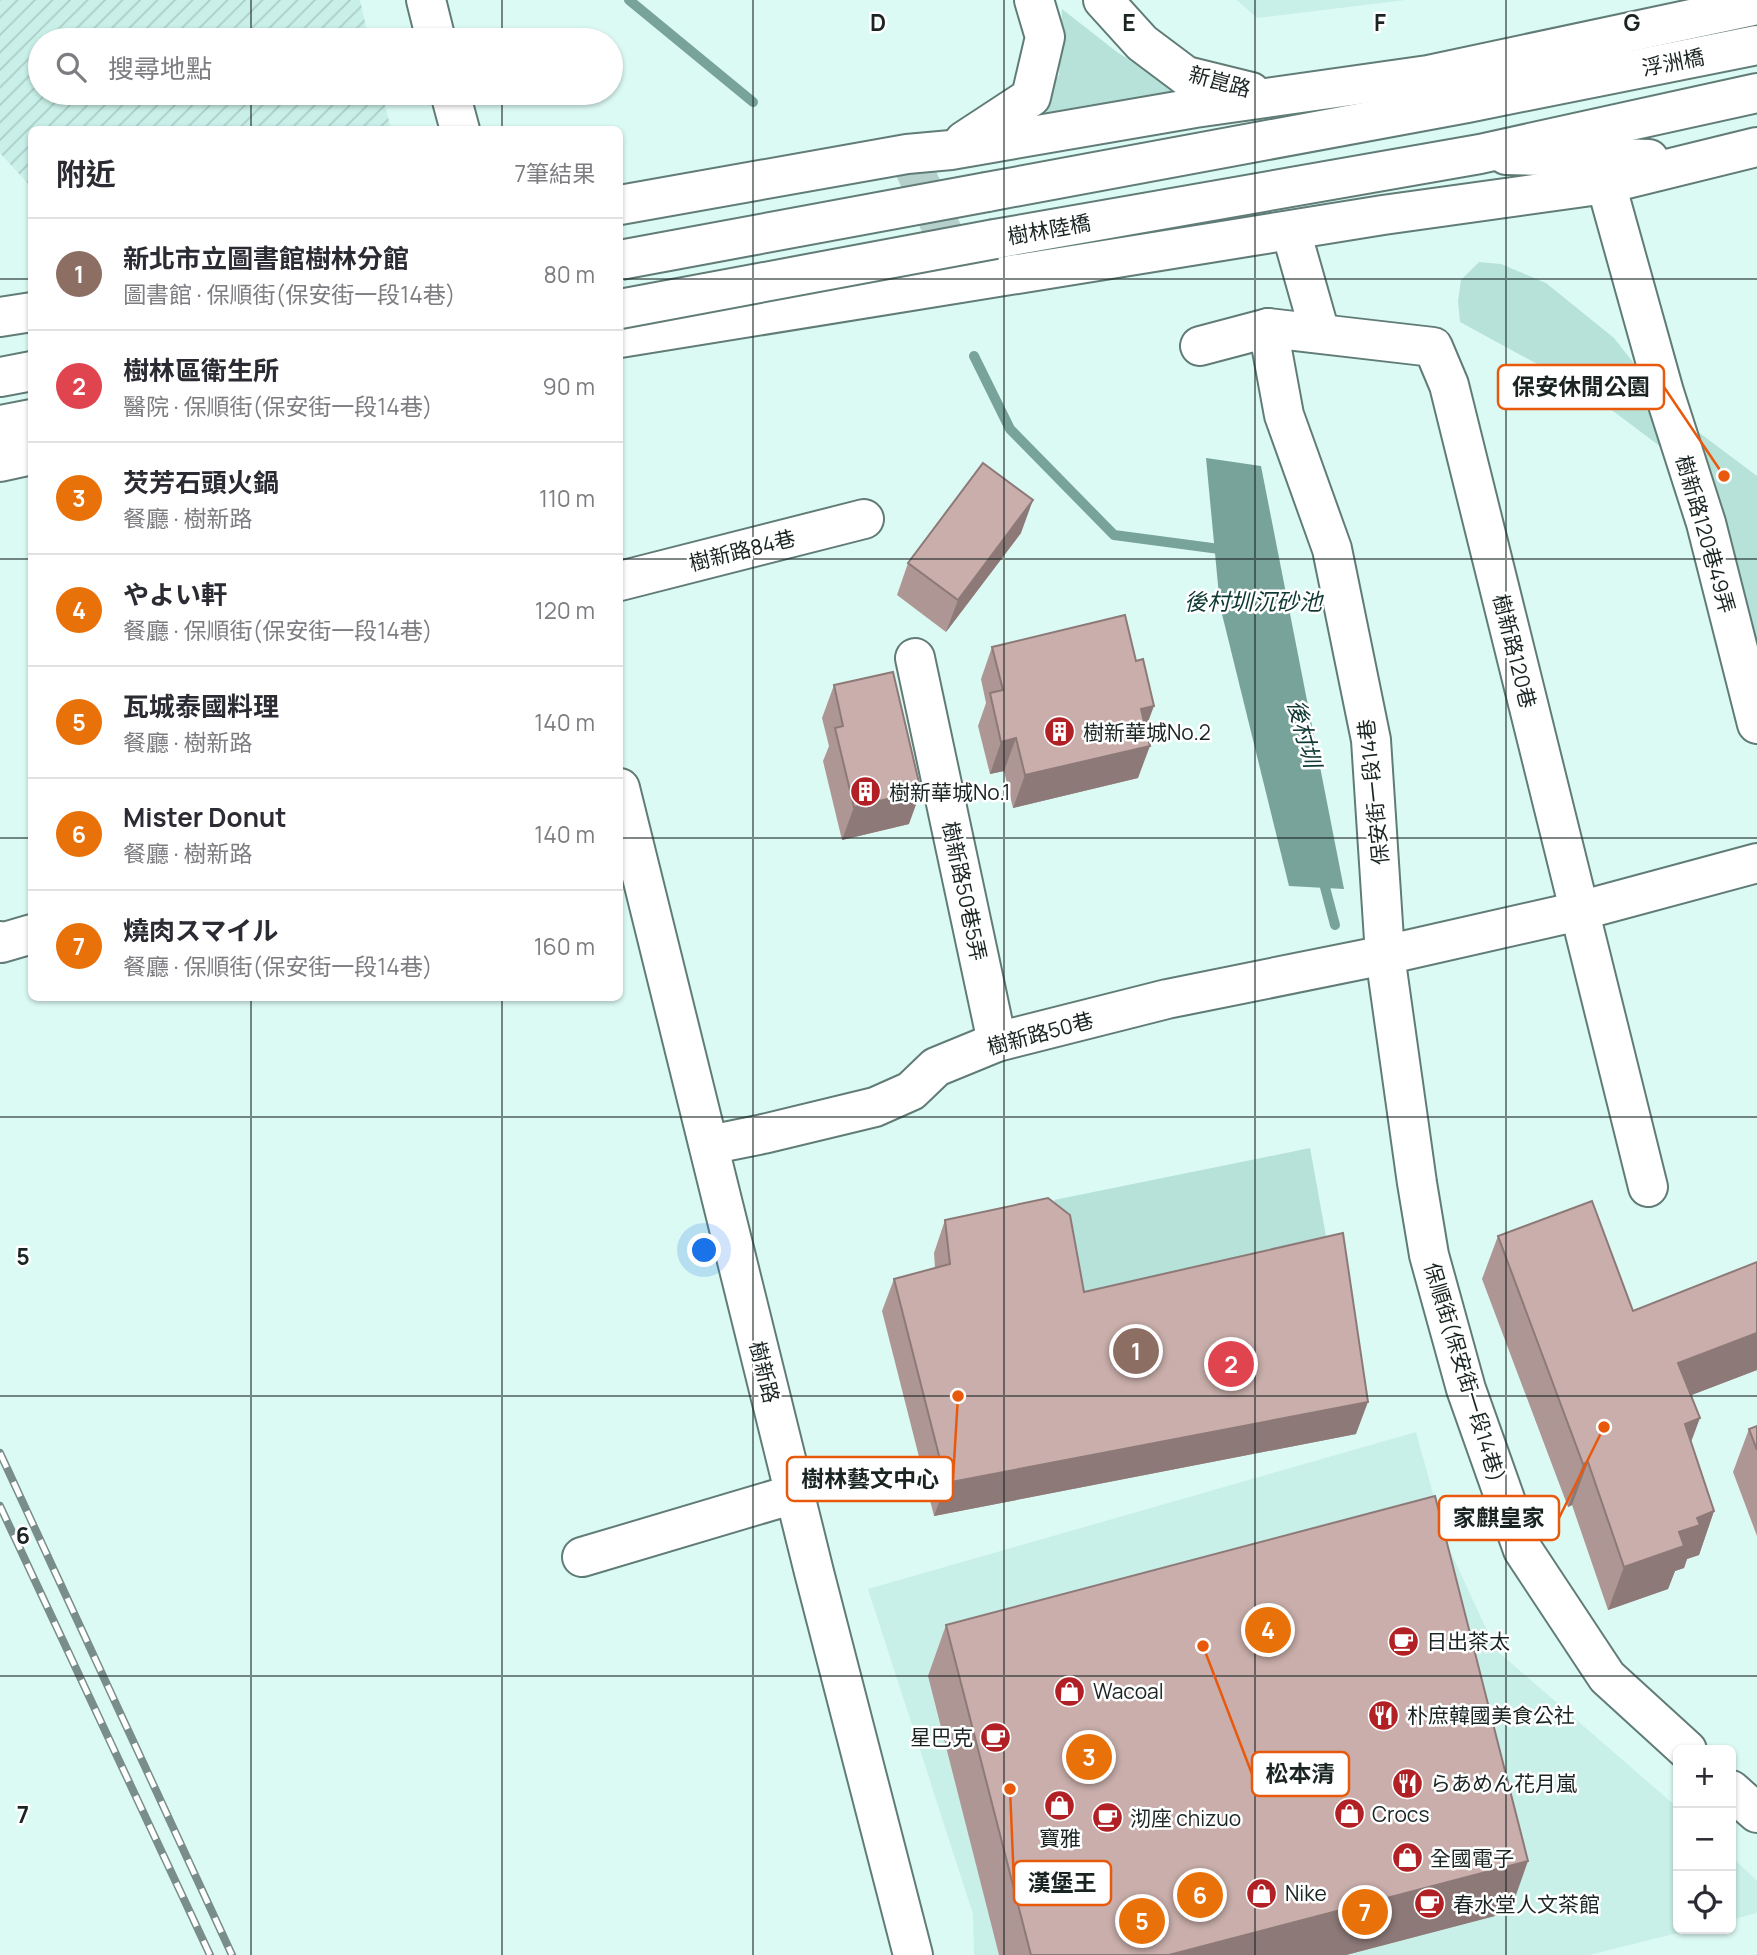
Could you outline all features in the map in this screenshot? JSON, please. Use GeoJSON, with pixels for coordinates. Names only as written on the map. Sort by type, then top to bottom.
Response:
{"type":"FeatureCollection","features":[{"type":"Feature","properties":{"kind":"street"},"geometry":{"type":"LineString","coordinates":[[426,0],[433,28]]}},
{"type":"Feature","properties":{"kind":"street"},"geometry":{"type":"LineString","coordinates":[[951,150],[1031,97],[1045,37],[1034,0]]}},
{"type":"Feature","properties":{"kind":"street","name":"新崑路"},"geometry":{"type":"LineString","coordinates":[[1103,0],[1142,44],[1186,76],[1246,93],[1323,89]]}},
{"type":"Feature","properties":{"kind":"street"},"geometry":{"type":"LineString","coordinates":[[623,204],[895,156],[951,150],[1323,89],[1428,75],[1757,5]]}},
{"type":"Feature","properties":{"kind":"street"},"geometry":{"type":"LineString","coordinates":[[623,259],[1467,103],[1757,36]]}},
{"type":"Feature","properties":{"kind":"street","name":"浮洲橋"},"geometry":{"type":"LineString","coordinates":[[1467,103],[1757,45]]}},
{"type":"Feature","properties":{"kind":"street"},"geometry":{"type":"LineString","coordinates":[[1480,154],[1757,93]]}},
{"type":"Feature","properties":{"kind":"street"},"geometry":{"type":"LineString","coordinates":[[453,105],[459,126]]}},
{"type":"Feature","properties":{"kind":"street"},"geometry":{"type":"LineString","coordinates":[[623,338],[1291,230],[1606,184],[1757,147]]}},
{"type":"Feature","properties":{"kind":"street"},"geometry":{"type":"LineString","coordinates":[[1480,154],[1699,161]]}},
{"type":"Feature","properties":{"kind":"street","name":"樹林陸橋"},"geometry":{"type":"LineString","coordinates":[[623,308],[995,239],[1480,154]]}},
{"type":"Feature","properties":{"kind":"street","name":"樹新路120巷49弄"},"geometry":{"type":"LineString","coordinates":[[1606,184],[1667,403],[1706,523],[1757,724]]}},
{"type":"Feature","properties":{"kind":"street"},"geometry":{"type":"LineString","coordinates":[[1291,230],[1320,332]]}},
{"type":"Feature","properties":{"kind":"street"},"geometry":{"type":"LineString","coordinates":[[0,317],[28,313]]}},
{"type":"Feature","properties":{"kind":"street","name":"樹新路120巷"},"geometry":{"type":"LineString","coordinates":[[1200,346],[1268,328],[1433,347],[1449,385],[1648,1187]]}},
{"type":"Feature","properties":{"kind":"street","name":"保安街一段14巷"},"geometry":{"type":"LineString","coordinates":[[1268,328],[1284,415],[1332,549],[1371,740],[1385,955],[1417,1183]]}},
{"type":"Feature","properties":{"kind":"street"},"geometry":{"type":"LineString","coordinates":[[0,377],[28,372]]}},
{"type":"Feature","properties":{"kind":"street"},"geometry":{"type":"LineString","coordinates":[[0,425],[28,420]]}},
{"type":"Feature","properties":{"kind":"street"},"geometry":{"type":"LineString","coordinates":[[0,461],[28,456]]}},
{"type":"Feature","properties":{"kind":"street","name":"樹新路84巷"},"geometry":{"type":"LineString","coordinates":[[623,581],[864,519]]}},
{"type":"Feature","properties":{"kind":"street","name":"樹新路50巷5弄"},"geometry":{"type":"LineString","coordinates":[[915,658],[997,1042]]}},
{"type":"Feature","properties":{"kind":"street","name":"樹新路"},"geometry":{"type":"LineString","coordinates":[[623,800],[794,1494],[913,1955]]}},
{"type":"Feature","properties":{"kind":"street","name":"樹新路50巷"},"geometry":{"type":"LineString","coordinates":[[709,1145],[876,1107],[911,1091],[936,1067],[997,1042],[1167,999],[1385,955],[1579,911],[1757,863]]}},
{"type":"Feature","properties":{"kind":"street"},"geometry":{"type":"LineString","coordinates":[[0,941],[1,943],[28,935]]}},
{"type":"Feature","properties":{"kind":"street","name":"保順街(保安街一段14巷)"},"geometry":{"type":"LineString","coordinates":[[1417,1183],[1429,1255],[1462,1376],[1523,1550],[1607,1677],[1682,1745]]}},
{"type":"Feature","properties":{"kind":"street"},"geometry":{"type":"LineString","coordinates":[[582,1557],[794,1494]]}},
{"type":"Feature","properties":{"kind":"shaded area"},"geometry":{"type":"Polygon","coordinates":[[[0,0],[360,0],[366,28],[28,28],[28,105],[385,105],[390,126],[28,126],[28,184],[0,153],[0,0]]]}},
{"type":"Feature","properties":{"kind":"shaded area"},"geometry":{"type":"Polygon","coordinates":[[[1237,0],[1406,0],[1257,18],[1237,0]]]}},
{"type":"Feature","properties":{"kind":"shaded area"},"geometry":{"type":"Polygon","coordinates":[[[1062,9],[1117,52],[1198,104],[1028,122],[1059,75],[1062,9]]]}},
{"type":"Feature","properties":{"kind":"shaded area"},"geometry":{"type":"Polygon","coordinates":[[[1479,262],[1501,264],[1546,283],[1614,338],[1673,413],[1757,476],[1757,692],[1665,450],[1585,390],[1460,322],[1458,301],[1461,280],[1479,262]]]}},
{"type":"Feature","properties":{"kind":"shaded area"},"geometry":{"type":"Polygon","coordinates":[[[1310,1148],[1330,1258],[1078,1317],[1054,1200],[1310,1148]]]}},
{"type":"Feature","properties":{"kind":"shaded area"},"geometry":{"type":"Polygon","coordinates":[[[1416,1432],[1447,1544],[1496,1650],[1673,1804],[1674,1934],[1589,1955],[974,1955],[973,1914],[868,1589],[1416,1432]]]}},
{"type":"Feature","properties":{"kind":"shaded area"},"geometry":{"type":"Polygon","coordinates":[[[1736,1861],[1757,1881],[1757,1913],[1736,1919],[1736,1861]]]}},
{"type":"Feature","properties":{"kind":"water","name":"後村圳沉砂池"},"geometry":{"type":"Polygon","coordinates":[[[1206,458],[1261,466],[1344,889],[1289,886],[1220,606],[1206,458]]]}},
{"type":"Feature","properties":{"kind":"building"},"geometry":{"type":"Polygon","coordinates":[[[983,463],[1033,500],[958,600],[908,563],[983,463]]]}},
{"type":"Feature","properties":{"kind":"building","name":"樹新華城No.2"},"geometry":{"type":"Polygon","coordinates":[[[1125,615],[1136,661],[1143,659],[1154,706],[1141,709],[1150,746],[1025,775],[1016,738],[1001,742],[990,693],[1003,690],[992,647],[1125,615]]]}},
{"type":"Feature","properties":{"kind":"building"},"geometry":{"type":"Polygon","coordinates":[[[893,672],[921,791],[854,807],[835,728],[843,726],[834,685],[893,672]]]}},
{"type":"Feature","properties":{"kind":"building"},"geometry":{"type":"Polygon","coordinates":[[[1048,1198],[1070,1215],[1084,1292],[1343,1233],[1368,1402],[946,1483],[894,1279],[950,1264],[945,1220],[1048,1198]]]}},
{"type":"Feature","properties":{"kind":"building"},"geometry":{"type":"Polygon","coordinates":[[[1592,1201],[1633,1311],[1757,1262],[1757,1333],[1678,1363],[1700,1418],[1685,1424],[1714,1511],[1697,1518],[1700,1525],[1679,1532],[1684,1546],[1624,1567],[1588,1462],[1583,1464],[1498,1236],[1592,1201]]]}},
{"type":"Feature","properties":{"kind":"building"},"geometry":{"type":"Polygon","coordinates":[[[1757,1426],[1757,1450],[1749,1429],[1757,1426]]]}},
{"type":"Feature","properties":{"kind":"building"},"geometry":{"type":"Polygon","coordinates":[[[1435,1496],[1528,1861],[1169,1955],[1031,1955],[946,1625],[1435,1496]]]}},
{"type":"Feature","properties":{"kind":"waterway"},"geometry":{"type":"LineString","coordinates":[[629,0],[753,102]]}},
{"type":"Feature","properties":{"kind":"waterway"},"geometry":{"type":"LineString","coordinates":[[974,356],[1010,429],[1114,535],[1227,550]]}},
{"type":"Feature","properties":{"kind":"waterway","name":"後村圳"},"geometry":{"type":"LineString","coordinates":[[1322,876],[1335,925]]}},
{"type":"Feature","properties":{"kind":"tunnel"},"geometry":{"type":"LineString","coordinates":[[907,154],[964,277]]}},
{"type":"Feature","properties":{"kind":"railway"},"geometry":{"type":"LineString","coordinates":[[0,1453],[232,1955]]}},
{"type":"Feature","properties":{"kind":"railway"},"geometry":{"type":"LineString","coordinates":[[0,1506],[210,1955]]}},
{"type":"Feature","properties":{"kind":"place","name":"保安休閒公園"},"geometry":{"type":"Point","coordinates":[1724,476]}},
{"type":"Feature","properties":{"kind":"place","name":"樹新華城No.2"},"geometry":{"type":"Point","coordinates":[1060,732]}},
{"type":"Feature","properties":{"kind":"place","name":"樹新華城No.1"},"geometry":{"type":"Point","coordinates":[866,792]}},
{"type":"Feature","properties":{"kind":"place","name":"新北市立圖書館樹林分館"},"geometry":{"type":"Point","coordinates":[1136,1351]}},
{"type":"Feature","properties":{"kind":"place","name":"樹林區衛生所"},"geometry":{"type":"Point","coordinates":[1231,1364]}},
{"type":"Feature","properties":{"kind":"place","name":"樹林藝文中心"},"geometry":{"type":"Point","coordinates":[958,1396]}},
{"type":"Feature","properties":{"kind":"place","name":"家麒皇家"},"geometry":{"type":"Point","coordinates":[1604,1427]}},
{"type":"Feature","properties":{"kind":"place","name":"やよい軒"},"geometry":{"type":"Point","coordinates":[1268,1630]}},
{"type":"Feature","properties":{"kind":"place","name":"日出茶太"},"geometry":{"type":"Point","coordinates":[1403,1641]}},
{"type":"Feature","properties":{"kind":"place","name":"松本清"},"geometry":{"type":"Point","coordinates":[1203,1646]}},
{"type":"Feature","properties":{"kind":"place","name":"Wacoal"},"geometry":{"type":"Point","coordinates":[1070,1691]}},
{"type":"Feature","properties":{"kind":"place","name":"朴庶韓國美食公社"},"geometry":{"type":"Point","coordinates":[1384,1715]}},
{"type":"Feature","properties":{"kind":"place","name":"星巴克"},"geometry":{"type":"Point","coordinates":[996,1737]}},
{"type":"Feature","properties":{"kind":"place","name":"芡芳石頭火鍋"},"geometry":{"type":"Point","coordinates":[1089,1757]}},
{"type":"Feature","properties":{"kind":"place","name":"らあめん花月嵐"},"geometry":{"type":"Point","coordinates":[1407,1783]}},
{"type":"Feature","properties":{"kind":"place","name":"漢堡王"},"geometry":{"type":"Point","coordinates":[1010,1789]}},
{"type":"Feature","properties":{"kind":"place","name":"寶雅"},"geometry":{"type":"Point","coordinates":[1060,1806]}},
{"type":"Feature","properties":{"kind":"place","name":"Crocs"},"geometry":{"type":"Point","coordinates":[1349,1814]}},
{"type":"Feature","properties":{"kind":"place","name":"沏座 chizuo"},"geometry":{"type":"Point","coordinates":[1107,1818]}},
{"type":"Feature","properties":{"kind":"place","name":"全國電子"},"geometry":{"type":"Point","coordinates":[1407,1858]}},
{"type":"Feature","properties":{"kind":"place","name":"Nike"},"geometry":{"type":"Point","coordinates":[1262,1893]}},
{"type":"Feature","properties":{"kind":"place","name":"Mister Donut"},"geometry":{"type":"Point","coordinates":[1200,1895]}},
{"type":"Feature","properties":{"kind":"place","name":"春水堂人文茶館"},"geometry":{"type":"Point","coordinates":[1430,1904]}},
{"type":"Feature","properties":{"kind":"place","name":"燒肉スマイル"},"geometry":{"type":"Point","coordinates":[1365,1912]}},
{"type":"Feature","properties":{"kind":"place","name":"瓦城泰國料理"},"geometry":{"type":"Point","coordinates":[1142,1921]}}]}
